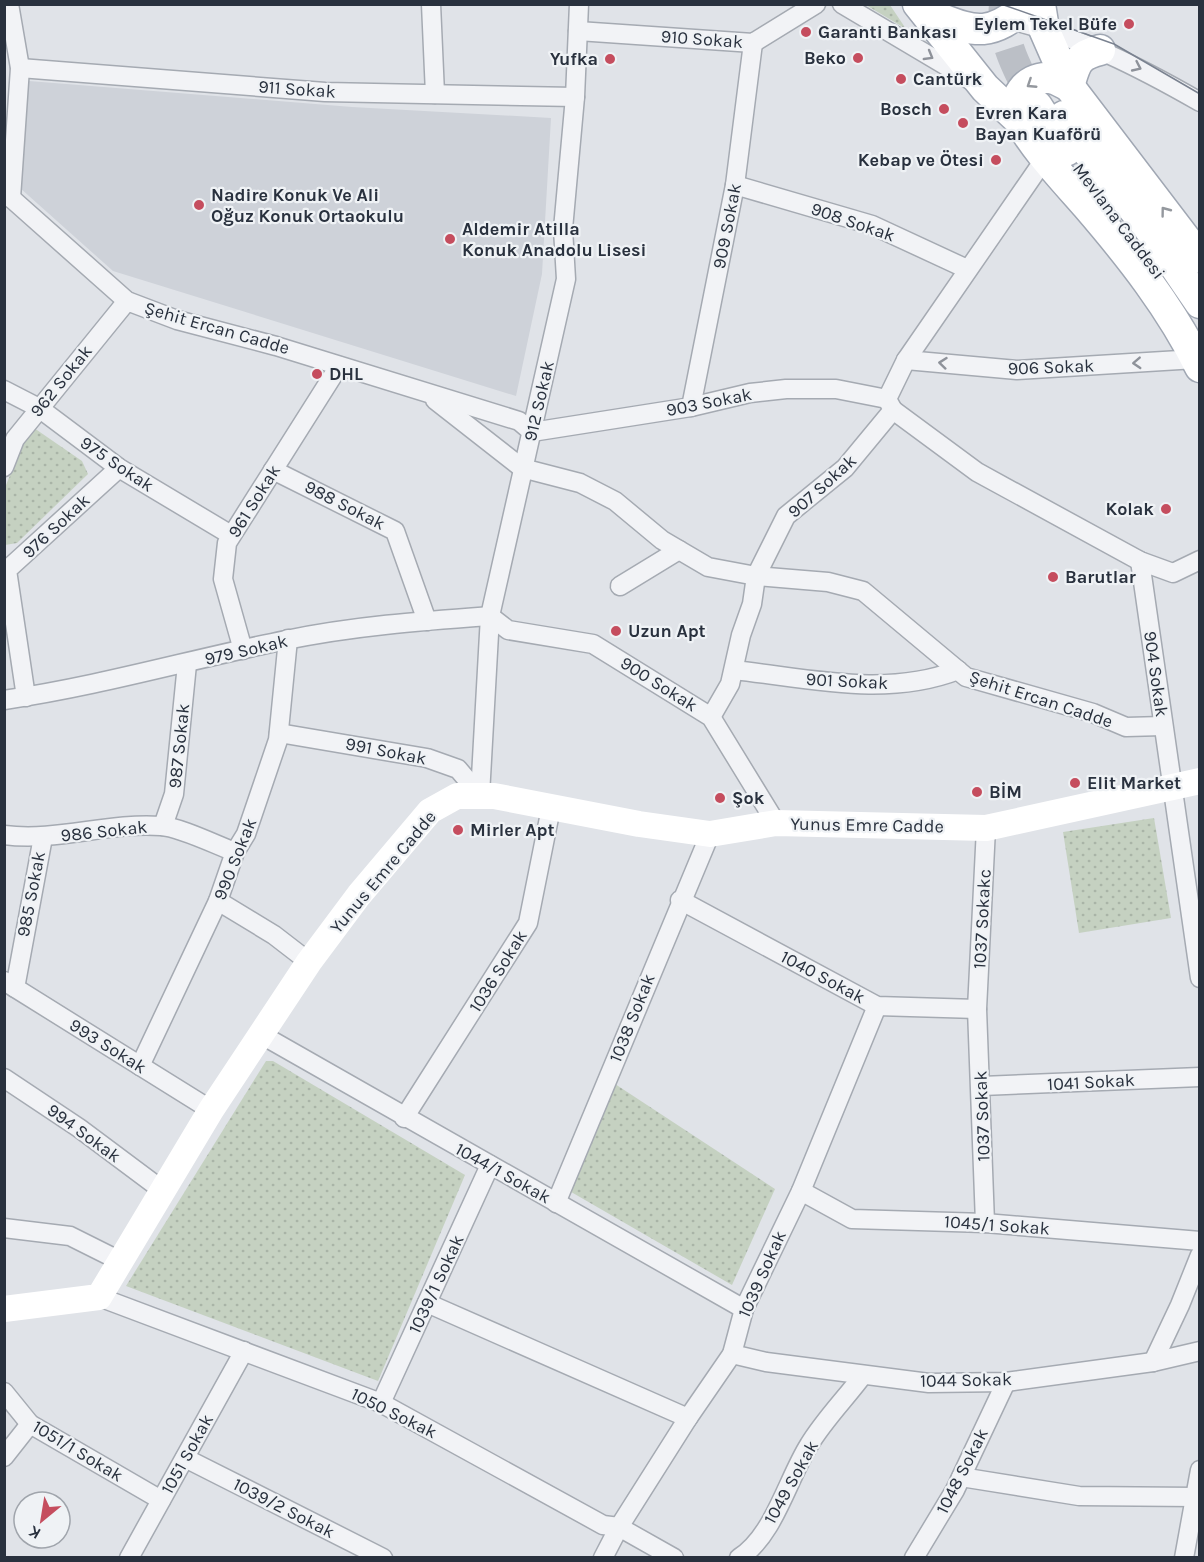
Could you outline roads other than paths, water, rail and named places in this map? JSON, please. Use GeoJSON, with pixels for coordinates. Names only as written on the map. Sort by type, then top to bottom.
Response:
{"type":"FeatureCollection","features":[{"type":"Feature","properties":{"kind":"main road"},"geometry":{"type":"LineString","coordinates":[[920,8],[986,88],[1045,103],[1200,258]]}},
{"type":"Feature","properties":{"kind":"main road"},"geometry":{"type":"LineString","coordinates":[[920,8],[981,31],[1034,18],[1045,103],[1046,157],[1126,252],[1198,354]]}},
{"type":"Feature","properties":{"kind":"main road"},"geometry":{"type":"LineString","coordinates":[[1045,103],[1084,54],[1100,50]]}},
{"type":"Feature","properties":{"kind":"main road","name":"Mevlana Caddesi"},"geometry":{"type":"LineString","coordinates":[[1045,103],[1148,227],[1200,303]]}},
{"type":"Feature","properties":{"kind":"main road","name":"Mevlana Caddesi"},"geometry":{"type":"LineString","coordinates":[[1045,103],[1057,140],[1172,291],[1198,354]]}},
{"type":"Feature","properties":{"kind":"street"},"geometry":{"type":"LineString","coordinates":[[8,197],[20,68],[9,4]]}},
{"type":"Feature","properties":{"kind":"street"},"geometry":{"type":"LineString","coordinates":[[431,4],[435,94]]}},
{"type":"Feature","properties":{"kind":"street","name":"912 Sokak"},"geometry":{"type":"LineString","coordinates":[[480,795],[490,616],[566,279],[563,229],[575,97],[579,4]]}},
{"type":"Feature","properties":{"kind":"street","name":"910 Sokak"},"geometry":{"type":"LineString","coordinates":[[578,31],[753,43],[816,4]]}},
{"type":"Feature","properties":{"kind":"street"},"geometry":{"type":"LineString","coordinates":[[842,4],[986,88]]}},
{"type":"Feature","properties":{"kind":"street"},"geometry":{"type":"LineString","coordinates":[[1034,18],[1156,77],[1200,102]]}},
{"type":"Feature","properties":{"kind":"street","name":"909 Sokak"},"geometry":{"type":"LineString","coordinates":[[691,407],[735,185],[753,43]]}},
{"type":"Feature","properties":{"kind":"street","name":"911 Sokak"},"geometry":{"type":"LineString","coordinates":[[20,68],[325,92],[575,97]]}},
{"type":"Feature","properties":{"kind":"street","name":"907 Sokak"},"geometry":{"type":"LineString","coordinates":[[711,717],[730,684],[741,635],[752,604],[756,576],[786,516],[845,468],[890,404],[906,360],[1046,157]]}},
{"type":"Feature","properties":{"kind":"street","name":"908 Sokak"},"geometry":{"type":"LineString","coordinates":[[735,185],[872,225],[967,269]]}},
{"type":"Feature","properties":{"kind":"street","name":"Şehit Ercan Cadde"},"geometry":{"type":"LineString","coordinates":[[8,197],[127,301],[177,320],[276,346],[519,421],[532,432]]}},
{"type":"Feature","properties":{"kind":"street","name":"962 Sokak"},"geometry":{"type":"LineString","coordinates":[[4,467],[15,439],[127,301]]}},
{"type":"Feature","properties":{"kind":"street","name":"906 Sokak"},"geometry":{"type":"LineString","coordinates":[[906,360],[1017,370],[1198,354]]}},
{"type":"Feature","properties":{"kind":"street","name":"961 Sokak"},"geometry":{"type":"LineString","coordinates":[[243,650],[223,579],[227,543],[339,366]]}},
{"type":"Feature","properties":{"kind":"street","name":"903 Sokak"},"geometry":{"type":"LineString","coordinates":[[532,432],[691,407],[750,393],[786,389],[836,388],[890,404],[977,472],[1140,561],[1173,573],[1200,560]]}},
{"type":"Feature","properties":{"kind":"street","name":"975 Sokak"},"geometry":{"type":"LineString","coordinates":[[4,390],[39,408],[118,468],[231,535]]}},
{"type":"Feature","properties":{"kind":"street","name":"Şehit Ercan Cadde"},"geometry":{"type":"LineString","coordinates":[[426,393],[522,468],[580,483],[615,501],[662,540],[708,567],[756,576],[828,582],[863,591],[966,677],[1093,713],[1126,727],[1163,726]]}},
{"type":"Feature","properties":{"kind":"street","name":"976 Sokak"},"geometry":{"type":"LineString","coordinates":[[26,697],[6,570],[118,468]]}},
{"type":"Feature","properties":{"kind":"street","name":"988 Sokak"},"geometry":{"type":"LineString","coordinates":[[273,470],[395,531],[427,621]]}},
{"type":"Feature","properties":{"kind":"street"},"geometry":{"type":"LineString","coordinates":[[620,586],[679,550]]}},
{"type":"Feature","properties":{"kind":"street","name":"904 Sokak"},"geometry":{"type":"LineString","coordinates":[[1140,561],[1200,978]]}},
{"type":"Feature","properties":{"kind":"street","name":"979 Sokak"},"geometry":{"type":"LineString","coordinates":[[4,700],[187,664],[288,639],[427,621],[490,616]]}},
{"type":"Feature","properties":{"kind":"street","name":"900 Sokak"},"geometry":{"type":"LineString","coordinates":[[490,616],[508,630],[593,644],[711,717],[776,823]]}},
{"type":"Feature","properties":{"kind":"street","name":"990 Sokak"},"geometry":{"type":"LineString","coordinates":[[140,1066],[218,902],[235,852],[246,834],[279,733],[288,639]]}},
{"type":"Feature","properties":{"kind":"street","name":"987 Sokak"},"geometry":{"type":"LineString","coordinates":[[163,826],[174,794],[187,664]]}},
{"type":"Feature","properties":{"kind":"street","name":"901 Sokak"},"geometry":{"type":"LineString","coordinates":[[734,670],[822,683],[876,685],[930,681],[958,670]]}},
{"type":"Feature","properties":{"kind":"street","name":"991 Sokak"},"geometry":{"type":"LineString","coordinates":[[279,733],[426,758],[458,769],[480,795]]}},
{"type":"Feature","properties":{"kind":"street","name":"Yunus Emre Cadde"},"geometry":{"type":"LineString","coordinates":[[99,1297],[212,1110],[309,962],[359,896],[430,811],[457,796],[480,795],[639,824],[710,834],[776,823],[986,828],[1200,781]]}},
{"type":"Feature","properties":{"kind":"street","name":"1036 Sokak"},"geometry":{"type":"LineString","coordinates":[[404,1118],[528,923],[551,808]]}},
{"type":"Feature","properties":{"kind":"street","name":"986 Sokak"},"geometry":{"type":"LineString","coordinates":[[4,835],[43,837],[109,827],[163,826],[235,852]]}},
{"type":"Feature","properties":{"kind":"street","name":"1037 Sokakc"},"geometry":{"type":"LineString","coordinates":[[978,1009],[986,828]]}},
{"type":"Feature","properties":{"kind":"street","name":"1038 Sokak"},"geometry":{"type":"LineString","coordinates":[[556,1203],[680,900],[710,834]]}},
{"type":"Feature","properties":{"kind":"street","name":"985 Sokak"},"geometry":{"type":"LineString","coordinates":[[10,985],[43,837]]}},
{"type":"Feature","properties":{"kind":"street","name":"1040 Sokak"},"geometry":{"type":"LineString","coordinates":[[680,900],[877,1006],[978,1009]]}},
{"type":"Feature","properties":{"kind":"street"},"geometry":{"type":"LineString","coordinates":[[218,902],[274,935],[309,962]]}},
{"type":"Feature","properties":{"kind":"street","name":"993 Sokak"},"geometry":{"type":"LineString","coordinates":[[10,985],[212,1110]]}},
{"type":"Feature","properties":{"kind":"street","name":"1039 Sokak"},"geometry":{"type":"LineString","coordinates":[[603,1557],[619,1527],[688,1418],[732,1354],[744,1309],[801,1191],[877,1006]]}},
{"type":"Feature","properties":{"kind":"street","name":"1037 Sokak"},"geometry":{"type":"LineString","coordinates":[[978,1009],[985,1223]]}},
{"type":"Feature","properties":{"kind":"street","name":"1044/1 Sokak"},"geometry":{"type":"LineString","coordinates":[[262,1035],[404,1118],[744,1309]]}},
{"type":"Feature","properties":{"kind":"street","name":"1041 Sokak"},"geometry":{"type":"LineString","coordinates":[[982,1086],[1200,1077]]}},
{"type":"Feature","properties":{"kind":"street","name":"994 Sokak"},"geometry":{"type":"LineString","coordinates":[[4,1078],[79,1128],[162,1190]]}},
{"type":"Feature","properties":{"kind":"street","name":"1039/1 Sokak"},"geometry":{"type":"LineString","coordinates":[[381,1402],[490,1165]]}},
{"type":"Feature","properties":{"kind":"street","name":"1045/1 Sokak"},"geometry":{"type":"LineString","coordinates":[[801,1191],[852,1219],[985,1223],[1200,1241]]}},
{"type":"Feature","properties":{"kind":"street"},"geometry":{"type":"LineString","coordinates":[[4,1228],[70,1236],[120,1262]]}},
{"type":"Feature","properties":{"kind":"street"},"geometry":{"type":"LineString","coordinates":[[1153,1362],[1200,1255]]}},
{"type":"Feature","properties":{"kind":"street"},"geometry":{"type":"LineString","coordinates":[[4,1308],[99,1297]]}},
{"type":"Feature","properties":{"kind":"street","name":"1050 Sokak"},"geometry":{"type":"LineString","coordinates":[[99,1297],[381,1402],[603,1525],[619,1527],[674,1557]]}},
{"type":"Feature","properties":{"kind":"street"},"geometry":{"type":"LineString","coordinates":[[427,1303],[688,1418]]}},
{"type":"Feature","properties":{"kind":"street","name":"1051 Sokak"},"geometry":{"type":"LineString","coordinates":[[129,1557],[244,1351]]}},
{"type":"Feature","properties":{"kind":"street","name":"1044 Sokak"},"geometry":{"type":"LineString","coordinates":[[732,1354],[766,1362],[929,1383],[1006,1382],[1153,1362],[1200,1351]]}},
{"type":"Feature","properties":{"kind":"street","name":"1049 Sokak"},"geometry":{"type":"LineString","coordinates":[[740,1557],[756,1544],[778,1508],[809,1444],[863,1375]]}},
{"type":"Feature","properties":{"kind":"street","name":"1048 Sokak"},"geometry":{"type":"LineString","coordinates":[[914,1557],[961,1477],[1006,1382]]}},
{"type":"Feature","properties":{"kind":"street","name":"1051/1 Sokak"},"geometry":{"type":"LineString","coordinates":[[4,1392],[30,1424],[161,1500]]}},
{"type":"Feature","properties":{"kind":"street"},"geometry":{"type":"LineString","coordinates":[[4,1457],[30,1424]]}},
{"type":"Feature","properties":{"kind":"street","name":"1039/2 Sokak"},"geometry":{"type":"LineString","coordinates":[[185,1458],[383,1557]]}},
{"type":"Feature","properties":{"kind":"street"},"geometry":{"type":"LineString","coordinates":[[1184,1557],[1200,1470]]}},
{"type":"Feature","properties":{"kind":"street"},"geometry":{"type":"LineString","coordinates":[[961,1477],[1079,1497],[1196,1497]]}},
{"type":"Feature","properties":{"kind":"tunnel"},"geometry":{"type":"LineString","coordinates":[[1004,4],[1008,45],[1037,106]]}},
{"type":"Feature","properties":{"kind":"tram line"},"geometry":{"type":"LineString","coordinates":[[1001,4],[1114,44],[1200,94]]}},
{"type":"Feature","properties":{"kind":"place","name":"Eylem Tekel Büfe"},"geometry":{"type":"Point","coordinates":[1129,24]}},
{"type":"Feature","properties":{"kind":"place","name":"Garanti Bankası"},"geometry":{"type":"Point","coordinates":[806,32]}},
{"type":"Feature","properties":{"kind":"place","name":"Beko"},"geometry":{"type":"Point","coordinates":[858,58]}},
{"type":"Feature","properties":{"kind":"place","name":"Yufka"},"geometry":{"type":"Point","coordinates":[610,59]}},
{"type":"Feature","properties":{"kind":"place","name":"Cantürk"},"geometry":{"type":"Point","coordinates":[901,79]}},
{"type":"Feature","properties":{"kind":"place","name":"Bosch"},"geometry":{"type":"Point","coordinates":[944,109]}},
{"type":"Feature","properties":{"kind":"place","name":"Evren Kara Bayan Kuaförü"},"geometry":{"type":"Point","coordinates":[963,123]}},
{"type":"Feature","properties":{"kind":"place","name":"Kebap ve Ötesi"},"geometry":{"type":"Point","coordinates":[996,160]}},
{"type":"Feature","properties":{"kind":"place","name":"Nadire Konuk Ve Ali Oğuz Konuk Ortaokulu"},"geometry":{"type":"Point","coordinates":[199,205]}},
{"type":"Feature","properties":{"kind":"place","name":"Aldemir Atilla Konuk Anadolu Lisesi"},"geometry":{"type":"Point","coordinates":[450,239]}},
{"type":"Feature","properties":{"kind":"place","name":"DHL"},"geometry":{"type":"Point","coordinates":[317,374]}},
{"type":"Feature","properties":{"kind":"place","name":"Kolak"},"geometry":{"type":"Point","coordinates":[1166,509]}},
{"type":"Feature","properties":{"kind":"place","name":"Barutlar"},"geometry":{"type":"Point","coordinates":[1053,577]}},
{"type":"Feature","properties":{"kind":"place","name":"Uzun Apt"},"geometry":{"type":"Point","coordinates":[616,631]}},
{"type":"Feature","properties":{"kind":"place","name":"Elit Market"},"geometry":{"type":"Point","coordinates":[1075,783]}},
{"type":"Feature","properties":{"kind":"place","name":"BİM"},"geometry":{"type":"Point","coordinates":[977,792]}},
{"type":"Feature","properties":{"kind":"place","name":"Şok"},"geometry":{"type":"Point","coordinates":[720,798]}},
{"type":"Feature","properties":{"kind":"place","name":"Mirler Apt"},"geometry":{"type":"Point","coordinates":[458,830]}}]}
